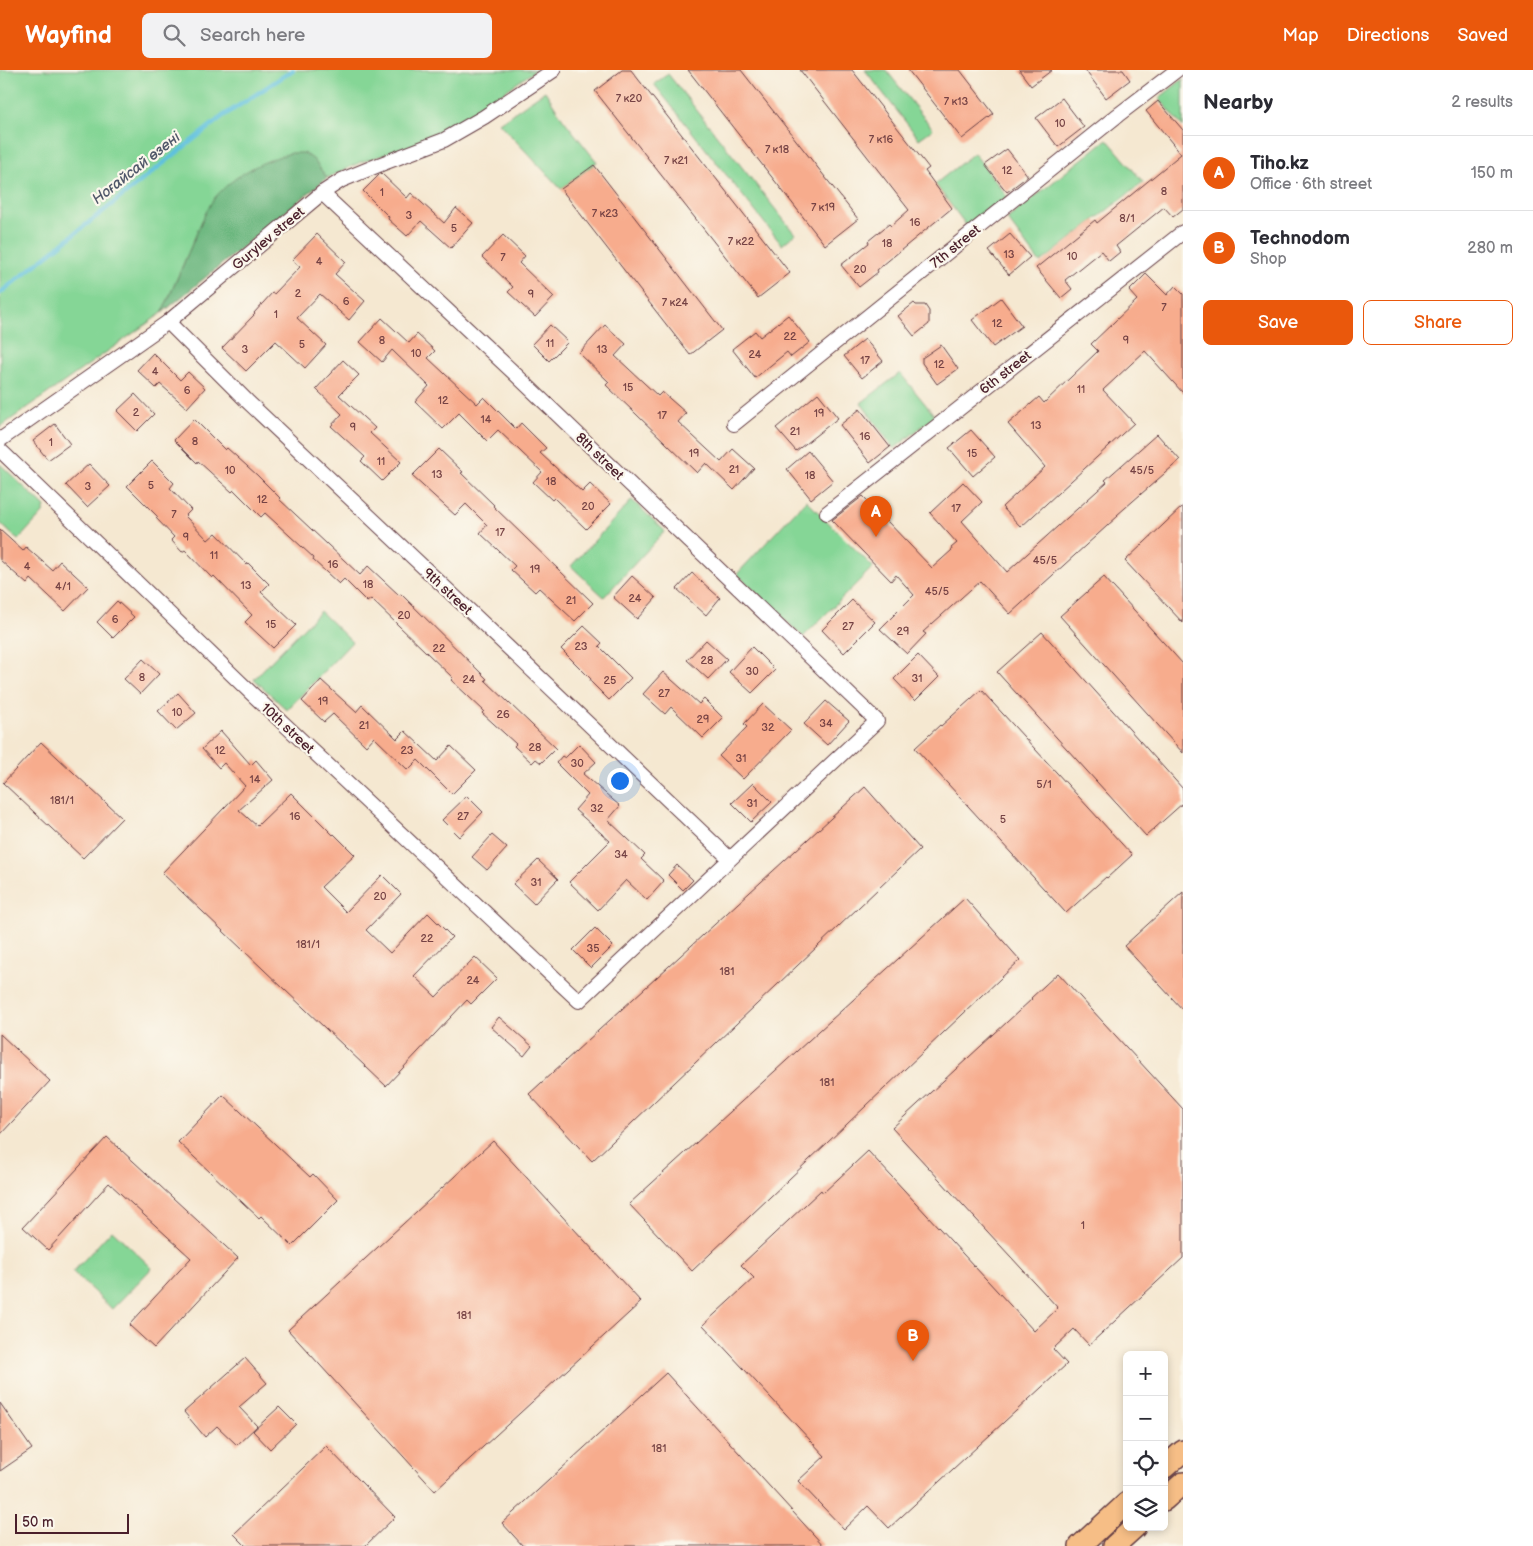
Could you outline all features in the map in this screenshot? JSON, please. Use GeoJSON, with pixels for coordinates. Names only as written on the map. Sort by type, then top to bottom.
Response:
{"type":"FeatureCollection","features":[{"type":"Feature","properties":{"kind":"main road"},"geometry":{"type":"LineString","coordinates":[[1168,1464],[1183,1451]]}},
{"type":"Feature","properties":{"kind":"main road"},"geometry":{"type":"LineString","coordinates":[[1168,1496],[1183,1483]]}},
{"type":"Feature","properties":{"kind":"main road"},"geometry":{"type":"LineString","coordinates":[[1080,1546],[1123,1507]]}},
{"type":"Feature","properties":{"kind":"main road"},"geometry":{"type":"LineString","coordinates":[[1114,1546],[1131,1531]]}},
{"type":"Feature","properties":{"kind":"street","name":"Gurylev street"},"geometry":{"type":"LineString","coordinates":[[0,440],[168,322],[322,193],[342,180],[444,140],[484,117],[554,70]]}},
{"type":"Feature","properties":{"kind":"street","name":"7th street"},"geometry":{"type":"LineString","coordinates":[[734,424],[1118,115],[1177,70]]}},
{"type":"Feature","properties":{"kind":"street","name":"8th street"},"geometry":{"type":"LineString","coordinates":[[322,193],[527,385],[877,721],[729,858]]}},
{"type":"Feature","properties":{"kind":"street","name":"6th street"},"geometry":{"type":"LineString","coordinates":[[827,513],[1183,232]]}},
{"type":"Feature","properties":{"kind":"street","name":"9th street"},"geometry":{"type":"LineString","coordinates":[[168,322],[248,401],[729,858]]}},
{"type":"Feature","properties":{"kind":"street","name":"10th street"},"geometry":{"type":"LineString","coordinates":[[0,450],[249,691],[578,1002],[729,858]]}},
{"type":"Feature","properties":{"kind":"green space"},"geometry":{"type":"Polygon","coordinates":[[[0,70],[536,70],[459,123],[437,136],[416,145],[361,162],[327,178],[313,159],[291,153],[217,195],[202,221],[162,313],[0,427],[0,70]]]}},
{"type":"Feature","properties":{"kind":"green space"},"geometry":{"type":"Polygon","coordinates":[[[865,70],[886,70],[933,129],[919,139],[865,70]]]}},
{"type":"Feature","properties":{"kind":"green space"},"geometry":{"type":"Polygon","coordinates":[[[668,74],[795,234],[782,245],[654,84],[668,74]]]}},
{"type":"Feature","properties":{"kind":"green space"},"geometry":{"type":"Polygon","coordinates":[[[1183,79],[1183,127],[1159,98],[1183,79]]]}},
{"type":"Feature","properties":{"kind":"green space"},"geometry":{"type":"Polygon","coordinates":[[[545,91],[563,119],[597,162],[561,189],[499,123],[545,91]]]}},
{"type":"Feature","properties":{"kind":"green space"},"geometry":{"type":"Polygon","coordinates":[[[1107,139],[1143,182],[1040,263],[1007,219],[1107,139]]]}},
{"type":"Feature","properties":{"kind":"green space"},"geometry":{"type":"Polygon","coordinates":[[[291,153],[304,153],[313,159],[327,178],[162,313],[214,198],[226,186],[243,174],[271,159],[291,153]]]}},
{"type":"Feature","properties":{"kind":"green space"},"geometry":{"type":"Polygon","coordinates":[[[974,153],[1008,198],[969,229],[935,184],[974,153]]]}},
{"type":"Feature","properties":{"kind":"green space"},"geometry":{"type":"Polygon","coordinates":[[[900,373],[935,416],[894,449],[861,403],[900,373]]]}},
{"type":"Feature","properties":{"kind":"green space"},"geometry":{"type":"Polygon","coordinates":[[[0,464],[45,507],[43,513],[18,540],[0,523],[0,464]]]}},
{"type":"Feature","properties":{"kind":"green space"},"geometry":{"type":"Polygon","coordinates":[[[632,500],[665,531],[604,597],[571,566],[632,500]]]}},
{"type":"Feature","properties":{"kind":"green space"},"geometry":{"type":"Polygon","coordinates":[[[806,500],[873,567],[803,637],[737,574],[806,500]]]}},
{"type":"Feature","properties":{"kind":"green space"},"geometry":{"type":"Polygon","coordinates":[[[320,611],[352,642],[287,710],[254,679],[320,611]]]}},
{"type":"Feature","properties":{"kind":"green space"},"geometry":{"type":"Polygon","coordinates":[[[112,1230],[152,1268],[112,1309],[73,1272],[112,1230]]]}},
{"type":"Feature","properties":{"kind":"building"},"geometry":{"type":"Polygon","coordinates":[[[622,70],[631,70],[790,273],[758,298],[595,91],[622,70]]]}},
{"type":"Feature","properties":{"kind":"building"},"geometry":{"type":"Polygon","coordinates":[[[688,70],[741,70],[858,219],[825,245],[688,70]]]}},
{"type":"Feature","properties":{"kind":"building"},"geometry":{"type":"Polygon","coordinates":[[[800,70],[852,70],[929,168],[925,171],[952,208],[859,287],[841,265],[889,224],[891,226],[909,210],[800,70]]]}},
{"type":"Feature","properties":{"kind":"building"},"geometry":{"type":"Polygon","coordinates":[[[908,70],[960,70],[994,114],[962,139],[908,70]]]}},
{"type":"Feature","properties":{"kind":"building"},"geometry":{"type":"Polygon","coordinates":[[[1019,70],[1052,70],[1031,86],[1019,70]]]}},
{"type":"Feature","properties":{"kind":"building"},"geometry":{"type":"Polygon","coordinates":[[[1085,70],[1123,70],[1130,80],[1106,98],[1085,70]]]}},
{"type":"Feature","properties":{"kind":"building"},"geometry":{"type":"Polygon","coordinates":[[[1062,98],[1084,127],[1058,147],[1036,118],[1062,98]]]}},
{"type":"Feature","properties":{"kind":"building"},"geometry":{"type":"Polygon","coordinates":[[[1158,101],[1183,130],[1183,209],[1173,217],[1164,207],[1116,246],[1120,252],[1109,261],[1101,251],[1065,280],[1072,289],[1061,298],[1036,268],[1095,220],[1097,223],[1181,154],[1146,111],[1158,101]]]}},
{"type":"Feature","properties":{"kind":"building"},"geometry":{"type":"Polygon","coordinates":[[[1007,149],[1028,176],[1007,192],[985,165],[1007,149]]]}},
{"type":"Feature","properties":{"kind":"building"},"geometry":{"type":"Polygon","coordinates":[[[594,165],[722,330],[690,355],[561,189],[594,165]]]}},
{"type":"Feature","properties":{"kind":"building"},"geometry":{"type":"Polygon","coordinates":[[[381,173],[407,198],[411,193],[444,223],[456,208],[473,223],[451,248],[421,221],[407,236],[388,219],[389,217],[363,191],[381,173]]]}},
{"type":"Feature","properties":{"kind":"building"},"geometry":{"type":"Polygon","coordinates":[[[317,234],[346,262],[335,274],[365,301],[349,320],[320,294],[297,318],[326,345],[305,368],[276,341],[246,371],[222,348],[255,314],[272,293],[274,294],[300,267],[292,260],[317,234]]]}},
{"type":"Feature","properties":{"kind":"building"},"geometry":{"type":"Polygon","coordinates":[[[1010,234],[1030,257],[1009,275],[989,251],[1010,234]]]}},
{"type":"Feature","properties":{"kind":"building"},"geometry":{"type":"Polygon","coordinates":[[[503,235],[525,256],[519,263],[554,297],[535,317],[508,292],[513,287],[482,257],[503,235]]]}},
{"type":"Feature","properties":{"kind":"building"},"geometry":{"type":"Polygon","coordinates":[[[1146,274],[1167,295],[1175,286],[1183,294],[1183,393],[1145,351],[1103,390],[1134,423],[1021,527],[1002,507],[1045,467],[1008,424],[1039,397],[1044,403],[1098,351],[1091,344],[1137,300],[1129,291],[1146,274]]]}},
{"type":"Feature","properties":{"kind":"building"},"geometry":{"type":"Polygon","coordinates":[[[1001,298],[1022,326],[993,347],[972,320],[1001,298]]]}},
{"type":"Feature","properties":{"kind":"building"},"geometry":{"type":"Polygon","coordinates":[[[914,303],[916,305],[925,305],[929,311],[929,324],[914,336],[898,316],[914,303]]]}},
{"type":"Feature","properties":{"kind":"building"},"geometry":{"type":"Polygon","coordinates":[[[788,315],[810,342],[791,357],[787,352],[755,378],[732,349],[755,331],[760,337],[788,315]]]}},
{"type":"Feature","properties":{"kind":"building"},"geometry":{"type":"Polygon","coordinates":[[[382,318],[409,343],[417,334],[435,351],[428,358],[477,404],[484,397],[516,429],[521,423],[546,448],[540,453],[582,492],[590,484],[611,504],[586,529],[554,498],[552,500],[533,482],[542,472],[498,430],[487,441],[459,413],[443,429],[415,402],[429,386],[392,350],[382,362],[360,342],[382,318]]]}},
{"type":"Feature","properties":{"kind":"building"},"geometry":{"type":"Polygon","coordinates":[[[550,325],[568,342],[549,361],[532,344],[550,325]]]}},
{"type":"Feature","properties":{"kind":"building"},"geometry":{"type":"Polygon","coordinates":[[[605,325],[626,344],[615,356],[658,396],[662,392],[686,413],[678,422],[721,462],[733,449],[754,468],[734,490],[706,463],[697,473],[606,385],[609,382],[579,353],[605,325]]]}},
{"type":"Feature","properties":{"kind":"building"},"geometry":{"type":"Polygon","coordinates":[[[865,339],[883,361],[862,378],[844,356],[865,339]]]}},
{"type":"Feature","properties":{"kind":"building"},"geometry":{"type":"Polygon","coordinates":[[[941,345],[958,369],[937,384],[922,363],[922,358],[941,345]]]}},
{"type":"Feature","properties":{"kind":"building"},"geometry":{"type":"Polygon","coordinates":[[[153,353],[180,380],[188,372],[205,388],[187,408],[160,384],[156,388],[137,370],[153,353]]]}},
{"type":"Feature","properties":{"kind":"building"},"geometry":{"type":"Polygon","coordinates":[[[343,360],[359,375],[339,395],[375,428],[370,433],[401,462],[382,481],[361,461],[365,457],[331,426],[342,414],[316,389],[343,360]]]}},
{"type":"Feature","properties":{"kind":"building"},"geometry":{"type":"Polygon","coordinates":[[[818,393],[838,418],[796,451],[776,428],[818,393]]]}},
{"type":"Feature","properties":{"kind":"building"},"geometry":{"type":"Polygon","coordinates":[[[135,394],[154,414],[137,431],[117,411],[135,394]]]}},
{"type":"Feature","properties":{"kind":"building"},"geometry":{"type":"Polygon","coordinates":[[[860,409],[890,447],[870,463],[840,425],[860,409]]]}},
{"type":"Feature","properties":{"kind":"building"},"geometry":{"type":"Polygon","coordinates":[[[194,419],[225,450],[227,448],[257,475],[279,499],[360,575],[368,566],[399,595],[401,594],[487,679],[485,680],[556,748],[541,763],[536,759],[532,763],[514,746],[516,744],[482,713],[484,711],[451,680],[453,678],[371,599],[367,602],[344,579],[339,584],[265,513],[261,517],[234,490],[232,492],[198,461],[197,463],[174,440],[194,419]]]}},
{"type":"Feature","properties":{"kind":"building"},"geometry":{"type":"Polygon","coordinates":[[[55,424],[70,444],[48,460],[33,441],[55,424]]]}},
{"type":"Feature","properties":{"kind":"building"},"geometry":{"type":"Polygon","coordinates":[[[971,430],[995,457],[973,476],[949,448],[971,430]]]}},
{"type":"Feature","properties":{"kind":"building"},"geometry":{"type":"Polygon","coordinates":[[[1157,434],[1180,460],[1117,515],[1010,614],[980,581],[923,632],[926,634],[907,654],[880,629],[914,595],[896,575],[891,581],[832,520],[863,496],[932,568],[957,543],[930,513],[963,482],[982,502],[962,521],[1007,572],[1157,434]]]}},
{"type":"Feature","properties":{"kind":"building"},"geometry":{"type":"Polygon","coordinates":[[[439,449],[463,472],[461,473],[493,506],[593,603],[575,621],[539,588],[535,592],[511,570],[515,566],[480,533],[487,525],[466,504],[455,515],[412,476],[439,449]]]}},
{"type":"Feature","properties":{"kind":"building"},"geometry":{"type":"Polygon","coordinates":[[[808,451],[833,481],[811,499],[787,469],[808,451]]]}},
{"type":"Feature","properties":{"kind":"building"},"geometry":{"type":"Polygon","coordinates":[[[152,461],[174,483],[170,488],[191,510],[185,516],[208,540],[216,533],[247,565],[248,563],[269,584],[261,592],[296,625],[273,648],[245,622],[252,615],[214,576],[212,578],[185,550],[182,552],[171,540],[174,537],[156,518],[158,517],[127,486],[152,461]]]}},
{"type":"Feature","properties":{"kind":"building"},"geometry":{"type":"Polygon","coordinates":[[[89,464],[110,486],[87,507],[66,485],[89,464]]]}},
{"type":"Feature","properties":{"kind":"building"},"geometry":{"type":"Polygon","coordinates":[[[1183,506],[1183,623],[1125,561],[1183,506]]]}},
{"type":"Feature","properties":{"kind":"building"},"geometry":{"type":"Polygon","coordinates":[[[0,530],[23,551],[26,547],[52,570],[60,561],[88,587],[65,611],[31,579],[27,584],[0,560],[0,530]]]}},
{"type":"Feature","properties":{"kind":"building"},"geometry":{"type":"Polygon","coordinates":[[[692,573],[720,598],[706,615],[677,589],[692,573]]]}},
{"type":"Feature","properties":{"kind":"building"},"geometry":{"type":"Polygon","coordinates":[[[632,576],[656,598],[637,619],[613,597],[632,576]]]}},
{"type":"Feature","properties":{"kind":"building"},"geometry":{"type":"Polygon","coordinates":[[[1104,577],[1183,664],[1183,753],[1060,616],[1104,577]]]}},
{"type":"Feature","properties":{"kind":"building"},"geometry":{"type":"Polygon","coordinates":[[[852,600],[875,622],[844,653],[822,630],[852,600]]]}},
{"type":"Feature","properties":{"kind":"building"},"geometry":{"type":"Polygon","coordinates":[[[117,601],[134,617],[113,638],[97,622],[117,601]]]}},
{"type":"Feature","properties":{"kind":"building"},"geometry":{"type":"Polygon","coordinates":[[[584,626],[602,643],[599,646],[631,678],[609,700],[561,649],[584,626]]]}},
{"type":"Feature","properties":{"kind":"building"},"geometry":{"type":"Polygon","coordinates":[[[1042,632],[1183,789],[1183,803],[1146,836],[997,672],[1042,632]]]}},
{"type":"Feature","properties":{"kind":"building"},"geometry":{"type":"Polygon","coordinates":[[[706,640],[727,659],[708,679],[687,660],[706,640]]]}},
{"type":"Feature","properties":{"kind":"building"},"geometry":{"type":"Polygon","coordinates":[[[752,647],[775,670],[752,693],[729,672],[752,647]]]}},
{"type":"Feature","properties":{"kind":"building"},"geometry":{"type":"Polygon","coordinates":[[[918,655],[939,677],[915,701],[894,679],[918,655]]]}},
{"type":"Feature","properties":{"kind":"building"},"geometry":{"type":"Polygon","coordinates":[[[143,659],[159,674],[140,694],[124,679],[143,659]]]}},
{"type":"Feature","properties":{"kind":"building"},"geometry":{"type":"Polygon","coordinates":[[[663,672],[699,704],[704,699],[723,718],[703,738],[671,707],[665,714],[643,694],[663,672]]]}},
{"type":"Feature","properties":{"kind":"building"},"geometry":{"type":"Polygon","coordinates":[[[321,680],[356,712],[362,705],[397,739],[405,731],[437,761],[451,746],[476,770],[452,794],[418,760],[408,770],[374,737],[366,746],[333,714],[324,722],[302,701],[321,680]]]}},
{"type":"Feature","properties":{"kind":"building"},"geometry":{"type":"Polygon","coordinates":[[[981,690],[1132,855],[1066,913],[915,748],[981,690]]]}},
{"type":"Feature","properties":{"kind":"building"},"geometry":{"type":"Polygon","coordinates":[[[178,693],[196,713],[176,730],[158,711],[178,693]]]}},
{"type":"Feature","properties":{"kind":"building"},"geometry":{"type":"Polygon","coordinates":[[[826,701],[849,721],[827,745],[804,724],[826,701]]]}},
{"type":"Feature","properties":{"kind":"building"},"geometry":{"type":"Polygon","coordinates":[[[763,704],[791,730],[743,779],[719,756],[747,727],[744,724],[763,704]]]}},
{"type":"Feature","properties":{"kind":"building"},"geometry":{"type":"Polygon","coordinates":[[[221,731],[251,765],[256,760],[273,780],[239,810],[257,826],[291,793],[355,855],[321,887],[346,912],[382,875],[401,894],[366,930],[390,953],[428,913],[452,937],[414,976],[436,997],[475,957],[497,978],[471,1004],[467,1000],[386,1086],[162,873],[245,786],[224,763],[219,768],[202,749],[221,731]]]}},
{"type":"Feature","properties":{"kind":"building"},"geometry":{"type":"Polygon","coordinates":[[[41,742],[122,818],[83,858],[3,783],[41,742]]]}},
{"type":"Feature","properties":{"kind":"building"},"geometry":{"type":"Polygon","coordinates":[[[579,744],[596,762],[583,774],[620,806],[608,820],[645,855],[641,859],[664,881],[647,900],[626,880],[598,910],[569,882],[610,841],[575,810],[588,795],[556,763],[562,756],[565,758],[579,744]]]}},
{"type":"Feature","properties":{"kind":"building"},"geometry":{"type":"Polygon","coordinates":[[[753,783],[772,802],[751,822],[732,803],[753,783]]]}},
{"type":"Feature","properties":{"kind":"building"},"geometry":{"type":"Polygon","coordinates":[[[865,787],[920,849],[592,1161],[529,1094],[865,787]]]}},
{"type":"Feature","properties":{"kind":"building"},"geometry":{"type":"Polygon","coordinates":[[[467,796],[483,812],[459,837],[442,820],[467,796]]]}},
{"type":"Feature","properties":{"kind":"building"},"geometry":{"type":"Polygon","coordinates":[[[492,835],[507,848],[487,870],[472,857],[492,835]]]}},
{"type":"Feature","properties":{"kind":"building"},"geometry":{"type":"Polygon","coordinates":[[[538,860],[558,879],[534,904],[513,884],[538,860]]]}},
{"type":"Feature","properties":{"kind":"building"},"geometry":{"type":"Polygon","coordinates":[[[677,865],[693,880],[683,890],[668,875],[677,865]]]}},
{"type":"Feature","properties":{"kind":"building"},"geometry":{"type":"Polygon","coordinates":[[[1183,892],[1183,1010],[1124,946],[1183,892]]]}},
{"type":"Feature","properties":{"kind":"building"},"geometry":{"type":"Polygon","coordinates":[[[965,898],[1020,960],[692,1271],[629,1204],[965,898]]]}},
{"type":"Feature","properties":{"kind":"building"},"geometry":{"type":"Polygon","coordinates":[[[595,928],[613,946],[591,968],[573,950],[595,928]]]}},
{"type":"Feature","properties":{"kind":"building"},"geometry":{"type":"Polygon","coordinates":[[[1058,973],[1183,1109],[1183,1258],[1089,1345],[1074,1329],[1053,1349],[1067,1364],[889,1528],[868,1506],[844,1529],[798,1481],[825,1456],[703,1325],[754,1278],[741,1265],[821,1190],[823,1193],[868,1151],[1034,1331],[1058,1308],[892,1128],[1058,973]]]}},
{"type":"Feature","properties":{"kind":"building"},"geometry":{"type":"Polygon","coordinates":[[[499,1017],[532,1046],[524,1056],[491,1027],[499,1017]]]}},
{"type":"Feature","properties":{"kind":"building"},"geometry":{"type":"Polygon","coordinates":[[[0,1034],[50,1081],[0,1135],[0,1034]]]}},
{"type":"Feature","properties":{"kind":"building"},"geometry":{"type":"Polygon","coordinates":[[[223,1095],[310,1177],[313,1174],[338,1200],[292,1246],[261,1216],[259,1218],[178,1142],[223,1095]]]}},
{"type":"Feature","properties":{"kind":"building"},"geometry":{"type":"Polygon","coordinates":[[[107,1137],[238,1258],[154,1348],[129,1325],[191,1258],[109,1183],[48,1250],[23,1227],[107,1137]]]}},
{"type":"Feature","properties":{"kind":"building"},"geometry":{"type":"Polygon","coordinates":[[[493,1141],[641,1302],[435,1491],[288,1330],[493,1141]]]}},
{"type":"Feature","properties":{"kind":"building"},"geometry":{"type":"Polygon","coordinates":[[[245,1358],[267,1383],[239,1407],[257,1426],[237,1445],[217,1426],[205,1437],[184,1412],[245,1358]]]}},
{"type":"Feature","properties":{"kind":"building"},"geometry":{"type":"Polygon","coordinates":[[[666,1373],[824,1546],[523,1546],[502,1523],[666,1373]]]}},
{"type":"Feature","properties":{"kind":"building"},"geometry":{"type":"Polygon","coordinates":[[[0,1403],[32,1449],[0,1471],[0,1403]]]}},
{"type":"Feature","properties":{"kind":"building"},"geometry":{"type":"Polygon","coordinates":[[[279,1407],[296,1424],[270,1449],[253,1431],[279,1407]]]}},
{"type":"Feature","properties":{"kind":"building"},"geometry":{"type":"Polygon","coordinates":[[[326,1446],[395,1517],[365,1546],[246,1546],[234,1534],[326,1446]]]}},
{"type":"Feature","properties":{"kind":"waterway","name":"Ноғайсай өзені"},"geometry":{"type":"LineString","coordinates":[[0,293],[223,116],[293,70]]}},
{"type":"Feature","properties":{"kind":"place","name":"Tiho.kz"},"geometry":{"type":"Point","coordinates":[876,537]}},
{"type":"Feature","properties":{"kind":"place","name":"Technodom"},"geometry":{"type":"Point","coordinates":[913,1361]}}]}
